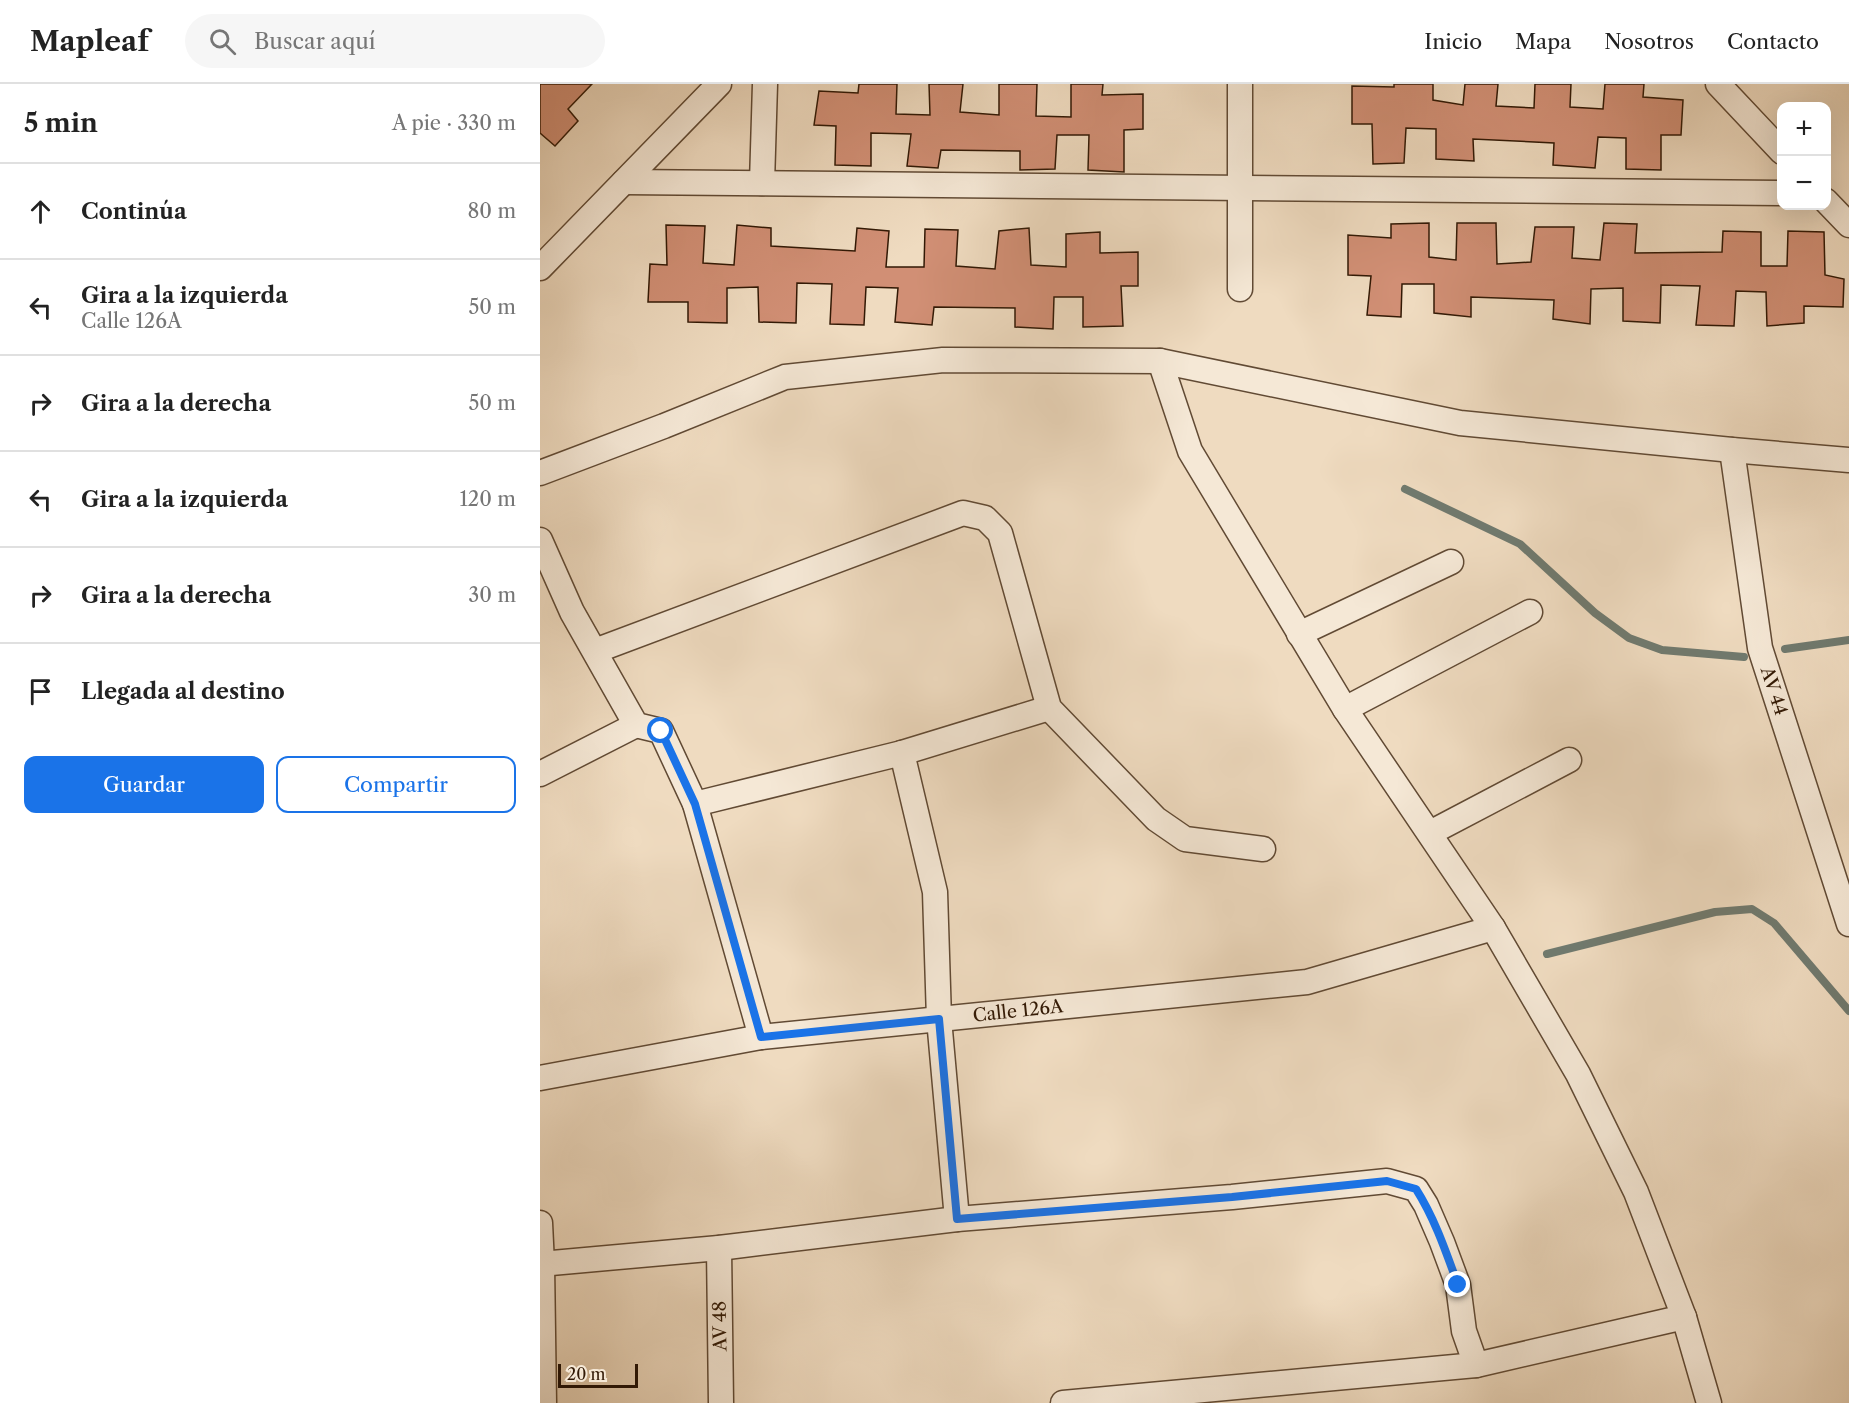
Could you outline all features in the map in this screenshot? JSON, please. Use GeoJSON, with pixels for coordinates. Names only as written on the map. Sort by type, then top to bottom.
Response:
{"type":"FeatureCollection","features":[{"type":"Feature","properties":{"kind":"street"},"geometry":{"type":"LineString","coordinates":[[540,268],[719,84]]}},
{"type":"Feature","properties":{"kind":"street"},"geometry":{"type":"LineString","coordinates":[[762,183],[765,84]]}},
{"type":"Feature","properties":{"kind":"street"},"geometry":{"type":"LineString","coordinates":[[1240,84],[1240,289]]}},
{"type":"Feature","properties":{"kind":"street"},"geometry":{"type":"LineString","coordinates":[[1718,84],[1777,147]]}},
{"type":"Feature","properties":{"kind":"street"},"geometry":{"type":"LineString","coordinates":[[624,182],[1777,193]]}},
{"type":"Feature","properties":{"kind":"street"},"geometry":{"type":"LineString","coordinates":[[1831,205],[1849,225]]}},
{"type":"Feature","properties":{"kind":"street"},"geometry":{"type":"LineString","coordinates":[[540,473],[785,377],[943,360],[1160,361],[1460,423],[1849,460]]}},
{"type":"Feature","properties":{"kind":"street"},"geometry":{"type":"LineString","coordinates":[[1160,361],[1190,450],[1345,709],[1493,928],[1583,1084],[1636,1192],[1684,1317],[1709,1403]]}},
{"type":"Feature","properties":{"kind":"street","name":"AV 44"},"geometry":{"type":"LineString","coordinates":[[1732,450],[1760,648],[1848,917]]}},
{"type":"Feature","properties":{"kind":"street"},"geometry":{"type":"LineString","coordinates":[[595,651],[963,513],[986,518],[1000,533],[1049,708],[1156,819],[1185,839],[1263,849]]}},
{"type":"Feature","properties":{"kind":"street"},"geometry":{"type":"LineString","coordinates":[[540,540],[572,612],[636,725]]}},
{"type":"Feature","properties":{"kind":"street"},"geometry":{"type":"LineString","coordinates":[[1299,634],[1451,562]]}},
{"type":"Feature","properties":{"kind":"street"},"geometry":{"type":"LineString","coordinates":[[1345,709],[1530,612]]}},
{"type":"Feature","properties":{"kind":"street"},"geometry":{"type":"LineString","coordinates":[[695,804],[902,753],[1049,708]]}},
{"type":"Feature","properties":{"kind":"street"},"geometry":{"type":"LineString","coordinates":[[540,774],[636,725],[661,731],[695,804],[761,1037]]}},
{"type":"Feature","properties":{"kind":"street"},"geometry":{"type":"LineString","coordinates":[[902,753],[935,892],[939,1019],[957,1219]]}},
{"type":"Feature","properties":{"kind":"street"},"geometry":{"type":"LineString","coordinates":[[1430,833],[1569,760]]}},
{"type":"Feature","properties":{"kind":"street","name":"Calle 126A"},"geometry":{"type":"LineString","coordinates":[[540,1078],[761,1037],[1307,982],[1493,928]]}},
{"type":"Feature","properties":{"kind":"street"},"geometry":{"type":"LineString","coordinates":[[541,1264],[719,1248],[957,1219],[1232,1197],[1387,1181],[1416,1189],[1426,1205],[1443,1242],[1458,1285],[1464,1331],[1476,1365]]}},
{"type":"Feature","properties":{"kind":"street"},"geometry":{"type":"LineString","coordinates":[[540,1223],[544,1403]]}},
{"type":"Feature","properties":{"kind":"street","name":"AV 48"},"geometry":{"type":"LineString","coordinates":[[719,1248],[721,1403]]}},
{"type":"Feature","properties":{"kind":"street"},"geometry":{"type":"LineString","coordinates":[[1063,1403],[1125,1400],[1476,1365],[1684,1317]]}},
{"type":"Feature","properties":{"kind":"building"},"geometry":{"type":"Polygon","coordinates":[[[540,84],[592,84],[568,109],[578,121],[555,146],[540,133],[540,84]]]}},
{"type":"Feature","properties":{"kind":"building"},"geometry":{"type":"Polygon","coordinates":[[[859,84],[897,84],[896,114],[930,115],[929,84],[963,84],[960,112],[999,115],[999,84],[1037,84],[1036,116],[1071,117],[1071,84],[1103,84],[1102,95],[1143,94],[1143,129],[1124,130],[1124,172],[1088,170],[1089,135],[1057,135],[1055,169],[1020,170],[1020,151],[941,150],[938,168],[907,166],[911,134],[871,133],[871,166],[835,165],[836,126],[814,125],[819,91],[858,93],[859,84]]]}},
{"type":"Feature","properties":{"kind":"building"},"geometry":{"type":"Polygon","coordinates":[[[1394,84],[1433,84],[1433,100],[1463,105],[1465,84],[1498,84],[1496,106],[1534,108],[1535,84],[1571,84],[1570,107],[1603,109],[1605,84],[1644,84],[1643,97],[1683,100],[1681,135],[1661,135],[1661,170],[1626,169],[1626,138],[1598,137],[1595,168],[1553,165],[1554,143],[1473,139],[1474,161],[1436,159],[1436,129],[1406,128],[1404,163],[1373,164],[1372,124],[1352,124],[1352,86],[1394,87],[1394,84]]]}},
{"type":"Feature","properties":{"kind":"building"},"geometry":{"type":"Polygon","coordinates":[[[1429,223],[1429,257],[1456,260],[1457,223],[1496,223],[1497,264],[1531,262],[1535,227],[1574,227],[1572,258],[1600,260],[1604,223],[1637,224],[1635,253],[1722,252],[1723,231],[1761,232],[1761,266],[1787,266],[1788,231],[1824,232],[1825,275],[1844,279],[1843,307],[1804,306],[1804,323],[1767,326],[1766,292],[1736,291],[1734,326],[1696,325],[1700,286],[1661,285],[1660,323],[1623,321],[1623,288],[1591,289],[1590,324],[1553,319],[1554,300],[1471,297],[1471,317],[1434,313],[1434,284],[1402,284],[1401,317],[1367,315],[1371,276],[1348,275],[1348,235],[1391,238],[1391,224],[1429,223]]]}},
{"type":"Feature","properties":{"kind":"building"},"geometry":{"type":"Polygon","coordinates":[[[666,225],[705,226],[703,263],[734,265],[737,225],[771,228],[771,246],[855,251],[857,228],[889,231],[886,267],[924,267],[925,229],[958,230],[956,266],[995,269],[999,231],[1029,228],[1031,265],[1066,267],[1066,234],[1100,232],[1100,253],[1138,252],[1138,286],[1121,286],[1123,326],[1083,327],[1083,297],[1054,297],[1053,329],[1015,327],[1015,308],[934,307],[932,325],[895,322],[898,288],[866,287],[864,325],[830,324],[832,284],[797,283],[796,323],[759,322],[758,287],[727,288],[727,323],[688,322],[688,302],[648,302],[650,264],[667,265],[666,225]]]}},
{"type":"Feature","properties":{"kind":"waterway"},"geometry":{"type":"LineString","coordinates":[[1405,489],[1520,544],[1595,613],[1629,638],[1662,650],[1744,657]]}},
{"type":"Feature","properties":{"kind":"waterway"},"geometry":{"type":"LineString","coordinates":[[1785,649],[1849,640]]}},
{"type":"Feature","properties":{"kind":"waterway"},"geometry":{"type":"LineString","coordinates":[[1547,954],[1715,912],[1752,909],[1774,923],[1849,1011]]}},
{"type":"Feature","properties":{"kind":"route"},"geometry":{"type":"LineString","coordinates":[[661,731],[695,804],[761,1037],[939,1019],[957,1219],[1232,1197],[1387,1181],[1416,1189],[1443,1242],[1458,1285]]}}]}
